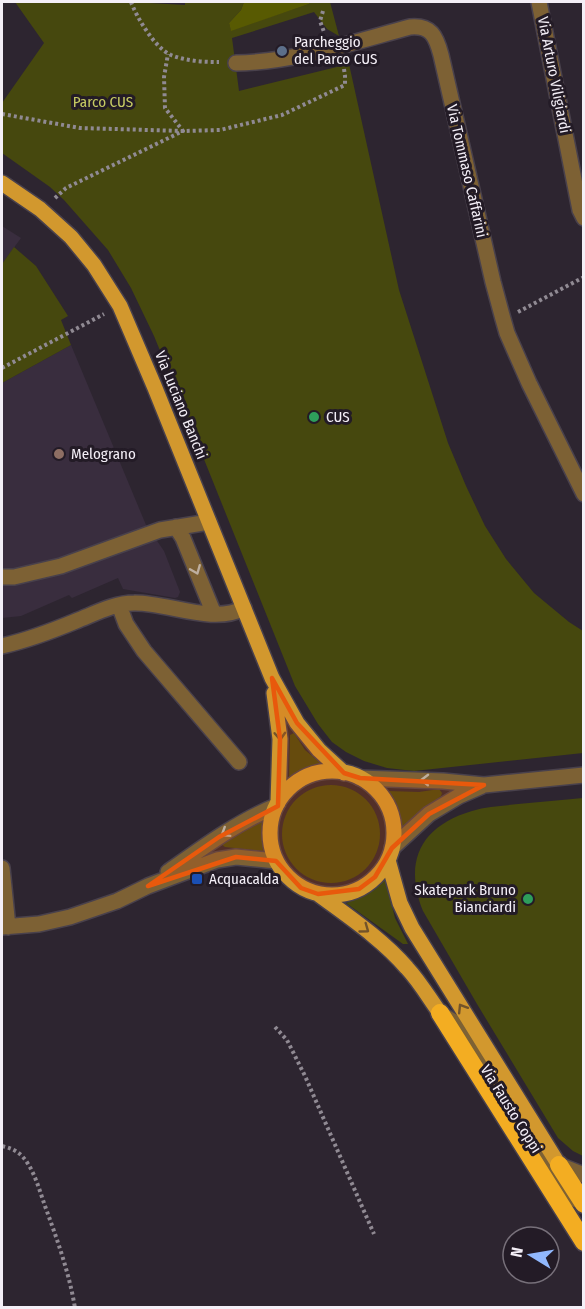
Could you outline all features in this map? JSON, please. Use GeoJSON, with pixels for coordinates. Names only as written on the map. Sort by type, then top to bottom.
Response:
{"type":"FeatureCollection","features":[{"type":"Feature","properties":{"kind":"highway"},"geometry":{"type":"LineString","coordinates":[[440,1013],[584,1242]]}},
{"type":"Feature","properties":{"kind":"highway"},"geometry":{"type":"LineString","coordinates":[[560,1165],[583,1203]]}},
{"type":"Feature","properties":{"kind":"main road","name":"Via Luciano Banchi"},"geometry":{"type":"LineString","coordinates":[[2,183],[63,228],[88,257],[120,306],[272,678],[297,723],[319,750],[344,773]]}},
{"type":"Feature","properties":{"kind":"main road","name":"Via Luciano Banchi"},"geometry":{"type":"LineString","coordinates":[[272,678],[280,739],[277,805],[271,825],[271,843],[276,861]]}},
{"type":"Feature","properties":{"kind":"main road","name":"Via Luciano Banchi"},"geometry":{"type":"LineString","coordinates":[[277,805],[284,794],[296,783],[310,775],[327,771],[360,778],[377,790],[388,808],[394,828],[390,854],[400,903],[412,928],[560,1165]]}},
{"type":"Feature","properties":{"kind":"main road"},"geometry":{"type":"LineString","coordinates":[[276,861],[287,876],[301,888],[318,894],[339,895],[359,890],[375,877],[390,854]]}},
{"type":"Feature","properties":{"kind":"main road"},"geometry":{"type":"LineString","coordinates":[[318,894],[380,940],[417,980],[440,1013]]}},
{"type":"Feature","properties":{"kind":"street","name":"Via Arturo Viligiardi"},"geometry":{"type":"LineString","coordinates":[[539,2],[578,199],[584,218]]}},
{"type":"Feature","properties":{"kind":"street","name":"Via Tommaso Caffarini"},"geometry":{"type":"LineString","coordinates":[[236,63],[278,60],[410,27],[422,27],[430,31],[436,39],[441,55],[493,282],[508,317],[526,375],[584,494]]}},
{"type":"Feature","properties":{"kind":"street"},"geometry":{"type":"LineString","coordinates":[[2,577],[24,575],[61,566],[151,533],[209,522]]}},
{"type":"Feature","properties":{"kind":"street"},"geometry":{"type":"LineString","coordinates":[[176,527],[182,535],[213,614]]}},
{"type":"Feature","properties":{"kind":"street"},"geometry":{"type":"LineString","coordinates":[[2,646],[38,636],[127,603],[143,603],[213,614],[228,613],[244,608]]}},
{"type":"Feature","properties":{"kind":"street"},"geometry":{"type":"LineString","coordinates":[[119,605],[126,624],[144,651],[239,762]]}},
{"type":"Feature","properties":{"kind":"street"},"geometry":{"type":"LineString","coordinates":[[360,778],[484,785],[584,775]]}},
{"type":"Feature","properties":{"kind":"street"},"geometry":{"type":"LineString","coordinates":[[390,854],[417,825],[435,810],[484,785]]}},
{"type":"Feature","properties":{"kind":"street"},"geometry":{"type":"LineString","coordinates":[[148,886],[245,820],[277,805]]}},
{"type":"Feature","properties":{"kind":"street"},"geometry":{"type":"LineString","coordinates":[[2,868],[5,927],[39,924],[70,917],[117,901],[148,886],[217,860],[236,857],[276,861]]}},
{"type":"Feature","properties":{"kind":"street","name":"Via Fausto Coppi"},"geometry":{"type":"LineString","coordinates":[[440,1013],[456,1023],[463,1031],[564,1192],[583,1203]]}},
{"type":"Feature","properties":{"kind":"street"},"geometry":{"type":"LineString","coordinates":[[560,1165],[584,1175]]}},
{"type":"Feature","properties":{"kind":"path"},"geometry":{"type":"LineString","coordinates":[[132,2],[147,30],[168,54],[186,59],[236,63]]}},
{"type":"Feature","properties":{"kind":"path"},"geometry":{"type":"LineString","coordinates":[[320,21],[323,11]]}},
{"type":"Feature","properties":{"kind":"path"},"geometry":{"type":"LineString","coordinates":[[168,54],[164,77],[165,108],[183,131]]}},
{"type":"Feature","properties":{"kind":"path"},"geometry":{"type":"LineString","coordinates":[[2,114],[80,128],[220,130],[282,115],[345,85],[343,64]]}},
{"type":"Feature","properties":{"kind":"path"},"geometry":{"type":"LineString","coordinates":[[55,198],[66,188],[183,131]]}},
{"type":"Feature","properties":{"kind":"path"},"geometry":{"type":"LineString","coordinates":[[508,317],[584,277]]}},
{"type":"Feature","properties":{"kind":"path"},"geometry":{"type":"LineString","coordinates":[[2,368],[74,331]]}},
{"type":"Feature","properties":{"kind":"path"},"geometry":{"type":"LineString","coordinates":[[275,1027],[287,1040],[305,1076],[374,1234]]}},
{"type":"Feature","properties":{"kind":"path"},"geometry":{"type":"LineString","coordinates":[[2,1146],[15,1150],[23,1157],[35,1176],[72,1286],[75,1308]]}},
{"type":"Feature","properties":{"kind":"highlighted area"},"geometry":{"type":"Polygon","coordinates":[[[272,678],[297,723],[344,773],[360,778],[484,785],[429,814],[392,848],[375,877],[359,889],[318,894],[301,888],[276,861],[236,857],[148,886],[219,837],[278,806],[280,739],[272,678]]]}},
{"type":"Feature","properties":{"kind":"shaded area"},"geometry":{"type":"Polygon","coordinates":[[[244,2],[311,2],[231,31],[229,23],[241,10],[244,2]]]}},
{"type":"Feature","properties":{"kind":"shaded area"},"geometry":{"type":"Polygon","coordinates":[[[2,226],[21,238],[2,264],[2,226]]]}},
{"type":"Feature","properties":{"kind":"shaded area","name":"Melograno"},"geometry":{"type":"Polygon","coordinates":[[[71,345],[146,525],[164,551],[180,592],[175,598],[123,589],[118,578],[72,598],[69,595],[21,616],[2,618],[2,383],[71,345]]]}},
{"type":"Feature","properties":{"kind":"green space","name":"CUS"},"geometry":{"type":"Polygon","coordinates":[[[15,2],[132,2],[185,5],[185,2],[244,2],[241,10],[229,23],[231,30],[311,2],[330,2],[339,36],[327,29],[314,12],[232,38],[239,91],[349,64],[399,290],[448,443],[485,526],[506,559],[534,593],[583,631],[583,753],[414,771],[387,768],[364,761],[332,742],[318,724],[295,686],[154,336],[131,288],[108,250],[64,200],[50,187],[2,153],[2,103],[44,43],[15,2]]]}},
{"type":"Feature","properties":{"kind":"green space"},"geometry":{"type":"Polygon","coordinates":[[[14,247],[36,266],[68,316],[61,320],[71,345],[2,383],[2,264],[14,247]]]}},
{"type":"Feature","properties":{"kind":"green space"},"geometry":{"type":"Polygon","coordinates":[[[294,733],[305,750],[323,765],[304,770],[289,778],[290,735],[294,733]]]}},
{"type":"Feature","properties":{"kind":"green space"},"geometry":{"type":"Polygon","coordinates":[[[321,785],[341,785],[366,799],[377,815],[380,834],[377,853],[366,869],[341,883],[321,883],[304,875],[290,861],[282,844],[282,824],[290,807],[304,793],[321,785]]]}},
{"type":"Feature","properties":{"kind":"green space"},"geometry":{"type":"Polygon","coordinates":[[[439,789],[441,796],[413,819],[402,832],[395,804],[388,791],[419,792],[439,789]]]}},
{"type":"Feature","properties":{"kind":"green space"},"geometry":{"type":"Polygon","coordinates":[[[584,798],[583,1156],[558,1138],[477,1004],[423,911],[417,893],[415,876],[416,861],[429,836],[454,818],[489,807],[584,798]]]}},
{"type":"Feature","properties":{"kind":"green space"},"geometry":{"type":"Polygon","coordinates":[[[262,820],[263,851],[225,847],[221,844],[262,820]]]}},
{"type":"Feature","properties":{"kind":"green space"},"geometry":{"type":"Polygon","coordinates":[[[385,879],[395,918],[408,944],[403,944],[346,903],[367,894],[385,879]]]}},
{"type":"Feature","properties":{"kind":"place","name":"Parcheggio del Parco CUS"},"geometry":{"type":"Point","coordinates":[282,51]}},
{"type":"Feature","properties":{"kind":"place","name":"CUS"},"geometry":{"type":"Point","coordinates":[314,417]}},
{"type":"Feature","properties":{"kind":"place","name":"Melograno"},"geometry":{"type":"Point","coordinates":[59,454]}},
{"type":"Feature","properties":{"kind":"place","name":"Acquacalda"},"geometry":{"type":"Point","coordinates":[197,879]}},
{"type":"Feature","properties":{"kind":"place","name":"Skatepark Bruno Bianciardi"},"geometry":{"type":"Point","coordinates":[528,899]}},
{"type":"Feature","properties":{"kind":"park label","name":"Parco CUS"},"geometry":{"type":"Point","coordinates":[103,102]}}]}
